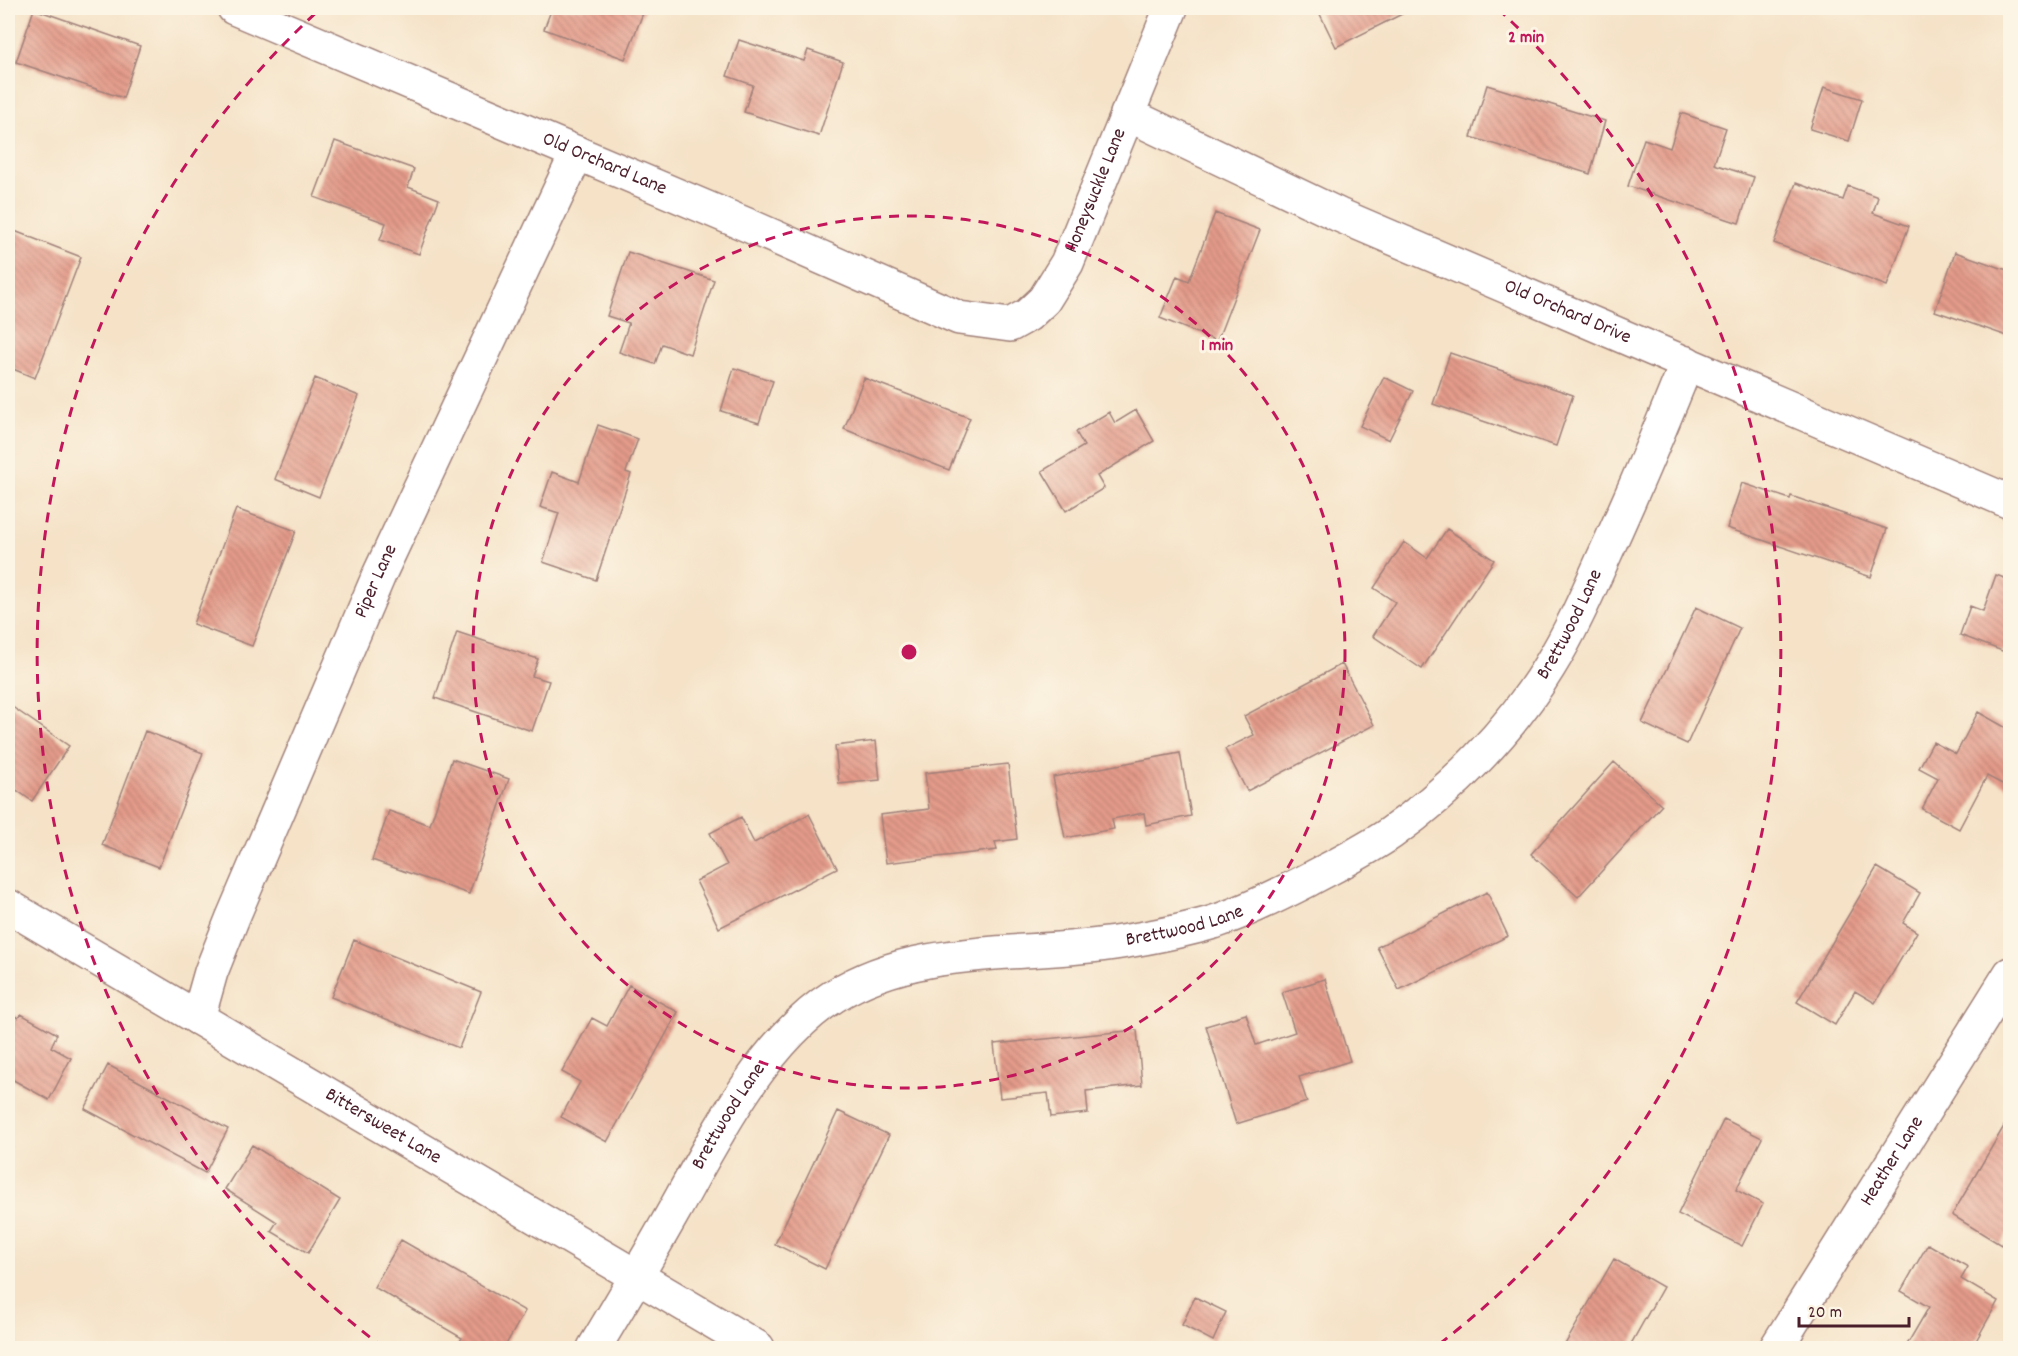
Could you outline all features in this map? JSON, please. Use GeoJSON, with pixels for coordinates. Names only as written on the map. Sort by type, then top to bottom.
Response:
{"type":"FeatureCollection","features":[{"type":"Feature","properties":{"kind":"street","name":"Old Orchard Lane"},"geometry":{"type":"LineString","coordinates":[[234,8],[960,318],[975,322]]}},
{"type":"Feature","properties":{"kind":"street","name":"Honeysuckle Lane"},"geometry":{"type":"LineString","coordinates":[[975,322],[1010,325],[1028,315],[1044,300],[1067,263],[1171,8]]}},
{"type":"Feature","properties":{"kind":"street","name":"Old Orchard Drive"},"geometry":{"type":"LineString","coordinates":[[1126,114],[1339,215],[2010,502]]}},
{"type":"Feature","properties":{"kind":"street","name":"Piper Lane"},"geometry":{"type":"LineString","coordinates":[[198,1018],[212,972],[233,917],[379,575],[578,153]]}},
{"type":"Feature","properties":{"kind":"street","name":"Brettwood Lane"},"geometry":{"type":"LineString","coordinates":[[594,1348],[703,1159],[747,1090],[771,1055],[800,1023],[834,996],[873,977],[918,963],[965,956],[1114,944],[1165,935],[1215,922],[1262,903],[1351,857],[1392,832],[1463,772],[1523,706],[1570,632],[1639,480],[1687,363]]}},
{"type":"Feature","properties":{"kind":"street","name":"Bittersweet Lane"},"geometry":{"type":"LineString","coordinates":[[8,906],[758,1348]]}},
{"type":"Feature","properties":{"kind":"street","name":"Heather Lane"},"geometry":{"type":"LineString","coordinates":[[1776,1348],[2010,974]]}},
{"type":"Feature","properties":{"kind":"building"},"geometry":{"type":"Polygon","coordinates":[[[552,8],[645,8],[625,59],[544,29],[552,8]]]}},
{"type":"Feature","properties":{"kind":"building"},"geometry":{"type":"Polygon","coordinates":[[[1317,8],[1414,8],[1336,47],[1317,8]]]}},
{"type":"Feature","properties":{"kind":"building"},"geometry":{"type":"Polygon","coordinates":[[[34,9],[140,46],[123,98],[16,62],[34,9]]]}},
{"type":"Feature","properties":{"kind":"building"},"geometry":{"type":"Polygon","coordinates":[[[739,40],[804,61],[808,50],[843,62],[819,136],[744,112],[753,85],[727,76],[739,40]]]}},
{"type":"Feature","properties":{"kind":"building"},"geometry":{"type":"Polygon","coordinates":[[[1487,85],[1605,121],[1590,174],[1471,137],[1487,85]]]}},
{"type":"Feature","properties":{"kind":"building"},"geometry":{"type":"Polygon","coordinates":[[[1824,87],[1862,99],[1849,141],[1810,129],[1824,87]]]}},
{"type":"Feature","properties":{"kind":"building"},"geometry":{"type":"Polygon","coordinates":[[[1681,113],[1726,128],[1714,164],[1754,177],[1739,223],[1628,186],[1644,139],[1670,148],[1681,113]]]}},
{"type":"Feature","properties":{"kind":"building"},"geometry":{"type":"Polygon","coordinates":[[[335,141],[414,169],[408,187],[439,199],[419,254],[380,240],[386,223],[314,197],[335,141]]]}},
{"type":"Feature","properties":{"kind":"building"},"geometry":{"type":"Polygon","coordinates":[[[1796,183],[1843,200],[1848,186],[1878,197],[1873,213],[1909,226],[1887,286],[1774,243],[1796,183]]]}},
{"type":"Feature","properties":{"kind":"building"},"geometry":{"type":"Polygon","coordinates":[[[1215,213],[1260,230],[1217,341],[1160,318],[1177,276],[1189,281],[1215,213]]]}},
{"type":"Feature","properties":{"kind":"building"},"geometry":{"type":"Polygon","coordinates":[[[12,230],[81,257],[35,378],[8,367],[8,241],[12,230]]]}},
{"type":"Feature","properties":{"kind":"building"},"geometry":{"type":"Polygon","coordinates":[[[628,252],[714,280],[690,354],[662,344],[655,364],[619,352],[629,323],[607,316],[628,252]]]}},
{"type":"Feature","properties":{"kind":"building"},"geometry":{"type":"Polygon","coordinates":[[[1955,252],[2010,271],[2010,337],[1935,311],[1955,252]]]}},
{"type":"Feature","properties":{"kind":"building"},"geometry":{"type":"Polygon","coordinates":[[[1450,353],[1573,395],[1556,446],[1433,404],[1450,353]]]}},
{"type":"Feature","properties":{"kind":"building"},"geometry":{"type":"Polygon","coordinates":[[[734,368],[773,381],[759,423],[721,411],[734,368]]]}},
{"type":"Feature","properties":{"kind":"building"},"geometry":{"type":"Polygon","coordinates":[[[1384,377],[1413,391],[1389,440],[1360,426],[1384,377]]]}},
{"type":"Feature","properties":{"kind":"building"},"geometry":{"type":"Polygon","coordinates":[[[315,378],[359,396],[319,497],[275,479],[315,378]]]}},
{"type":"Feature","properties":{"kind":"building"},"geometry":{"type":"Polygon","coordinates":[[[864,378],[970,418],[949,470],[844,429],[864,378]]]}},
{"type":"Feature","properties":{"kind":"building"},"geometry":{"type":"Polygon","coordinates":[[[1136,410],[1154,441],[1097,476],[1104,488],[1066,511],[1042,471],[1084,446],[1076,432],[1109,412],[1115,423],[1136,410]]]}},
{"type":"Feature","properties":{"kind":"building"},"geometry":{"type":"Polygon","coordinates":[[[598,425],[638,439],[626,472],[631,474],[596,580],[543,562],[559,513],[540,507],[552,472],[579,482],[598,425]]]}},
{"type":"Feature","properties":{"kind":"building"},"geometry":{"type":"Polygon","coordinates":[[[1742,483],[1790,499],[1791,496],[1887,529],[1871,577],[1727,528],[1742,483]]]}},
{"type":"Feature","properties":{"kind":"building"},"geometry":{"type":"Polygon","coordinates":[[[236,509],[296,531],[252,646],[193,624],[236,509]]]}},
{"type":"Feature","properties":{"kind":"building"},"geometry":{"type":"Polygon","coordinates":[[[1447,529],[1494,560],[1422,669],[1373,636],[1395,602],[1374,588],[1404,542],[1427,558],[1447,529]]]}},
{"type":"Feature","properties":{"kind":"building"},"geometry":{"type":"Polygon","coordinates":[[[1996,575],[2010,580],[2010,654],[1960,635],[1970,606],[1983,611],[1996,575]]]}},
{"type":"Feature","properties":{"kind":"building"},"geometry":{"type":"Polygon","coordinates":[[[1696,607],[1740,628],[1687,744],[1642,723],[1696,607]]]}},
{"type":"Feature","properties":{"kind":"building"},"geometry":{"type":"Polygon","coordinates":[[[457,632],[538,659],[532,676],[549,681],[532,731],[435,698],[457,632]]]}},
{"type":"Feature","properties":{"kind":"building"},"geometry":{"type":"Polygon","coordinates":[[[1342,664],[1374,725],[1247,791],[1225,749],[1254,735],[1244,716],[1342,664]]]}},
{"type":"Feature","properties":{"kind":"building"},"geometry":{"type":"Polygon","coordinates":[[[8,704],[69,746],[32,801],[8,784],[8,704]]]}},
{"type":"Feature","properties":{"kind":"building"},"geometry":{"type":"Polygon","coordinates":[[[1978,712],[2010,730],[2010,788],[1987,776],[1959,829],[1922,809],[1938,778],[1919,768],[1933,742],[1956,754],[1978,712]]]}},
{"type":"Feature","properties":{"kind":"building"},"geometry":{"type":"Polygon","coordinates":[[[145,731],[203,753],[159,867],[102,845],[145,731]]]}},
{"type":"Feature","properties":{"kind":"building"},"geometry":{"type":"Polygon","coordinates":[[[876,741],[880,780],[839,784],[835,746],[876,741]]]}},
{"type":"Feature","properties":{"kind":"building"},"geometry":{"type":"Polygon","coordinates":[[[1180,753],[1191,816],[1146,825],[1144,813],[1112,819],[1114,829],[1065,838],[1053,777],[1180,753]]]}},
{"type":"Feature","properties":{"kind":"building"},"geometry":{"type":"Polygon","coordinates":[[[452,759],[509,779],[469,894],[372,860],[389,811],[430,825],[452,759]]]}},
{"type":"Feature","properties":{"kind":"building"},"geometry":{"type":"Polygon","coordinates":[[[1614,762],[1662,805],[1578,897],[1531,854],[1614,762]]]}},
{"type":"Feature","properties":{"kind":"building"},"geometry":{"type":"Polygon","coordinates":[[[1008,764],[1017,839],[995,842],[997,850],[886,863],[880,815],[929,809],[925,773],[1008,764]]]}},
{"type":"Feature","properties":{"kind":"building"},"geometry":{"type":"Polygon","coordinates":[[[809,814],[837,868],[719,928],[696,881],[727,865],[710,833],[741,817],[754,843],[809,814]]]}},
{"type":"Feature","properties":{"kind":"building"},"geometry":{"type":"Polygon","coordinates":[[[1877,867],[1920,893],[1903,923],[1917,932],[1875,1003],[1855,991],[1835,1025],[1797,1002],[1877,867]]]}},
{"type":"Feature","properties":{"kind":"building"},"geometry":{"type":"Polygon","coordinates":[[[1487,892],[1508,936],[1399,990],[1377,947],[1487,892]]]}},
{"type":"Feature","properties":{"kind":"building"},"geometry":{"type":"Polygon","coordinates":[[[354,940],[481,992],[459,1048],[331,997],[354,940]]]}},
{"type":"Feature","properties":{"kind":"building"},"geometry":{"type":"Polygon","coordinates":[[[1325,979],[1350,1061],[1299,1077],[1307,1102],[1236,1124],[1206,1026],[1246,1014],[1256,1045],[1295,1032],[1282,992],[1325,979]]]}},
{"type":"Feature","properties":{"kind":"building"},"geometry":{"type":"Polygon","coordinates":[[[629,985],[678,1012],[607,1142],[561,1117],[580,1082],[562,1072],[592,1018],[607,1026],[629,985]]]}},
{"type":"Feature","properties":{"kind":"building"},"geometry":{"type":"Polygon","coordinates":[[[8,1012],[18,1018],[21,1014],[57,1034],[51,1047],[71,1058],[49,1100],[8,1077],[8,1012]]]}},
{"type":"Feature","properties":{"kind":"building"},"geometry":{"type":"Polygon","coordinates":[[[1137,1030],[1142,1085],[1086,1091],[1088,1113],[1051,1117],[1048,1093],[1000,1098],[994,1044],[1137,1030]]]}},
{"type":"Feature","properties":{"kind":"building"},"geometry":{"type":"Polygon","coordinates":[[[108,1065],[228,1129],[205,1173],[85,1109],[108,1065]]]}},
{"type":"Feature","properties":{"kind":"building"},"geometry":{"type":"Polygon","coordinates":[[[838,1111],[889,1135],[825,1269],[775,1244],[838,1111]]]}},
{"type":"Feature","properties":{"kind":"building"},"geometry":{"type":"Polygon","coordinates":[[[2010,1116],[2010,1229],[2001,1245],[1952,1215],[2010,1116]]]}},
{"type":"Feature","properties":{"kind":"building"},"geometry":{"type":"Polygon","coordinates":[[[1724,1119],[1762,1138],[1736,1190],[1763,1204],[1742,1246],[1678,1214],[1724,1119]]]}},
{"type":"Feature","properties":{"kind":"building"},"geometry":{"type":"Polygon","coordinates":[[[252,1145],[340,1200],[308,1253],[271,1231],[277,1222],[225,1189],[252,1145]]]}},
{"type":"Feature","properties":{"kind":"building"},"geometry":{"type":"Polygon","coordinates":[[[401,1240],[525,1311],[504,1348],[456,1348],[462,1338],[374,1287],[401,1240]]]}},
{"type":"Feature","properties":{"kind":"building"},"geometry":{"type":"Polygon","coordinates":[[[1928,1244],[1968,1267],[1961,1279],[1998,1301],[1972,1348],[1905,1348],[1929,1307],[1901,1291],[1928,1244]]]}},
{"type":"Feature","properties":{"kind":"building"},"geometry":{"type":"Polygon","coordinates":[[[1614,1259],[1663,1287],[1631,1344],[1640,1348],[1563,1348],[1614,1259]]]}},
{"type":"Feature","properties":{"kind":"building"},"geometry":{"type":"Polygon","coordinates":[[[1195,1297],[1226,1312],[1213,1341],[1182,1325],[1195,1297]]]}}]}
